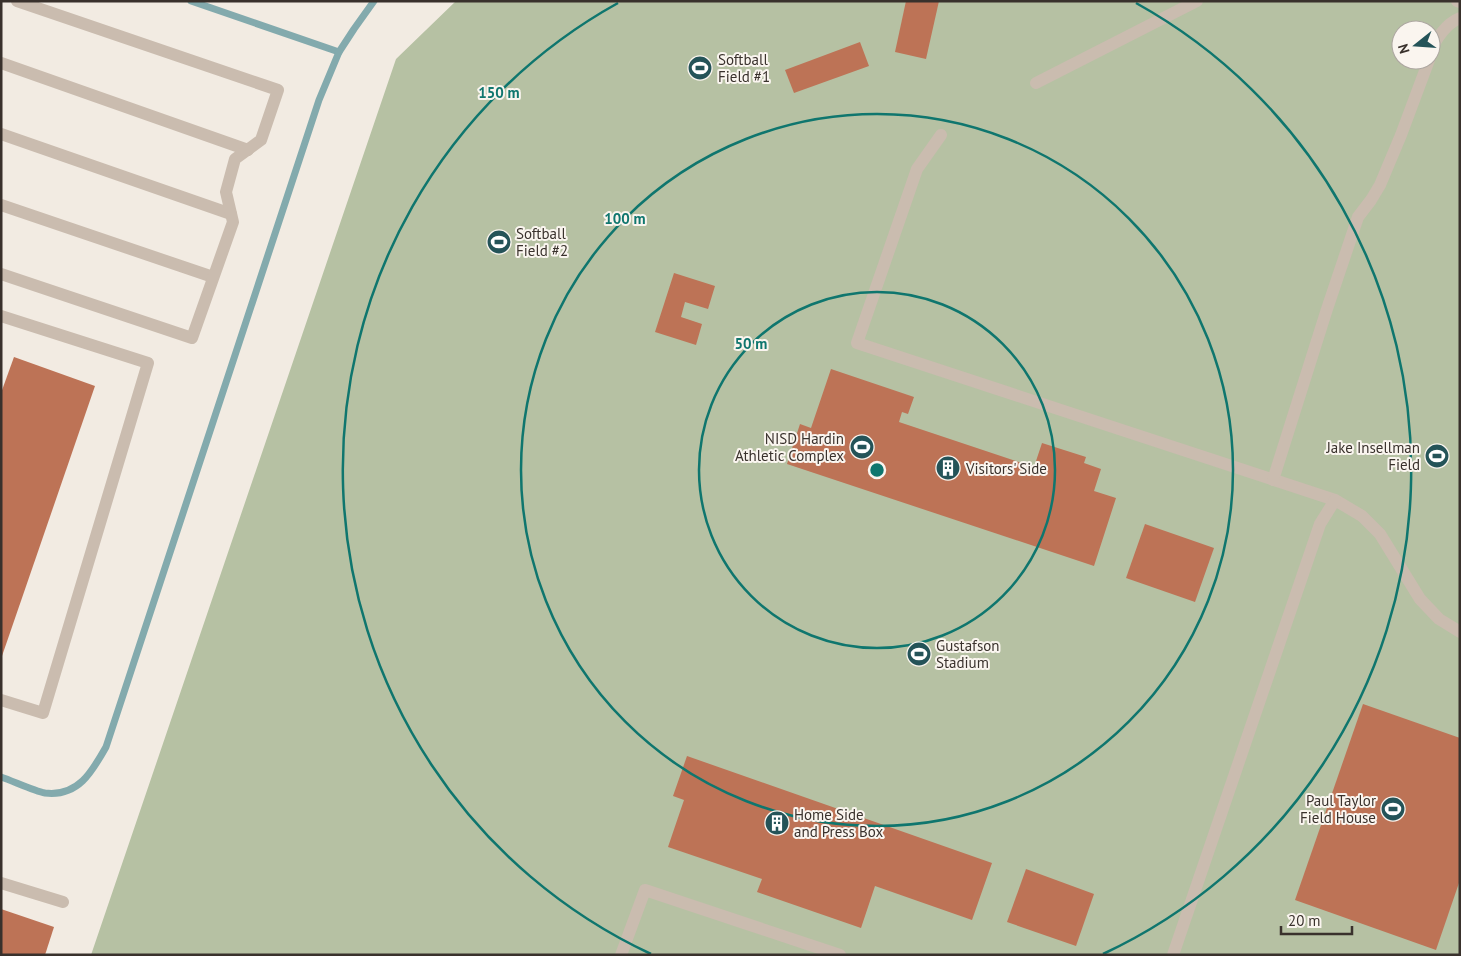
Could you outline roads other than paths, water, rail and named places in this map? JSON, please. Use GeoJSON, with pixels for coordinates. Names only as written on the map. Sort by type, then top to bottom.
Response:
{"type":"FeatureCollection","features":[{"type":"Feature","properties":{"kind":"lane"},"geometry":{"type":"LineString","coordinates":[[1,274],[192,338],[233,222],[226,192],[235,159],[261,140],[278,90],[17,1]]}},
{"type":"Feature","properties":{"kind":"lane"},"geometry":{"type":"LineString","coordinates":[[1036,83],[1197,1]]}},
{"type":"Feature","properties":{"kind":"lane"},"geometry":{"type":"LineString","coordinates":[[1441,35],[1453,21],[1460,18]]}},
{"type":"Feature","properties":{"kind":"lane"},"geometry":{"type":"LineString","coordinates":[[1,64],[248,150]]}},
{"type":"Feature","properties":{"kind":"lane"},"geometry":{"type":"LineString","coordinates":[[1273,480],[1358,217],[1380,185],[1425,70]]}},
{"type":"Feature","properties":{"kind":"lane"},"geometry":{"type":"LineString","coordinates":[[1,134],[231,214]]}},
{"type":"Feature","properties":{"kind":"lane"},"geometry":{"type":"LineString","coordinates":[[941,136],[917,168],[857,343],[1335,500],[1362,516],[1380,534],[1420,599],[1439,619],[1460,632]]}},
{"type":"Feature","properties":{"kind":"lane"},"geometry":{"type":"LineString","coordinates":[[1,205],[213,278]]}},
{"type":"Feature","properties":{"kind":"lane"},"geometry":{"type":"LineString","coordinates":[[1,316],[148,363],[43,713],[1,700]]}},
{"type":"Feature","properties":{"kind":"lane"},"geometry":{"type":"LineString","coordinates":[[1173,955],[1320,524],[1335,500]]}},
{"type":"Feature","properties":{"kind":"lane"},"geometry":{"type":"LineString","coordinates":[[1,883],[63,902]]}},
{"type":"Feature","properties":{"kind":"lane"},"geometry":{"type":"LineString","coordinates":[[621,955],[645,890],[840,955]]}},
{"type":"Feature","properties":{"kind":"waterway"},"geometry":{"type":"LineString","coordinates":[[191,1],[339,52]]}},
{"type":"Feature","properties":{"kind":"waterway"},"geometry":{"type":"LineString","coordinates":[[1,777],[45,793],[66,791],[83,781],[106,747],[319,100],[339,52],[374,1]]}},
{"type":"Feature","properties":{"kind":"place","name":"Softball Field #1"},"geometry":{"type":"Point","coordinates":[700,68]}},
{"type":"Feature","properties":{"kind":"place","name":"Softball Field #2"},"geometry":{"type":"Point","coordinates":[499,242]}},
{"type":"Feature","properties":{"kind":"place","name":"NISD Hardin Athletic Complex"},"geometry":{"type":"Point","coordinates":[862,447]}},
{"type":"Feature","properties":{"kind":"place","name":"Jake Insellman Field"},"geometry":{"type":"Point","coordinates":[1437,456]}},
{"type":"Feature","properties":{"kind":"place","name":"Visitors' Side"},"geometry":{"type":"Point","coordinates":[948,468]}},
{"type":"Feature","properties":{"kind":"place","name":"Gustafson Stadium"},"geometry":{"type":"Point","coordinates":[919,654]}},
{"type":"Feature","properties":{"kind":"place","name":"Paul Taylor Field House"},"geometry":{"type":"Point","coordinates":[1393,809]}},
{"type":"Feature","properties":{"kind":"place","name":"Home Side and Press Box"},"geometry":{"type":"Point","coordinates":[777,823]}}]}
